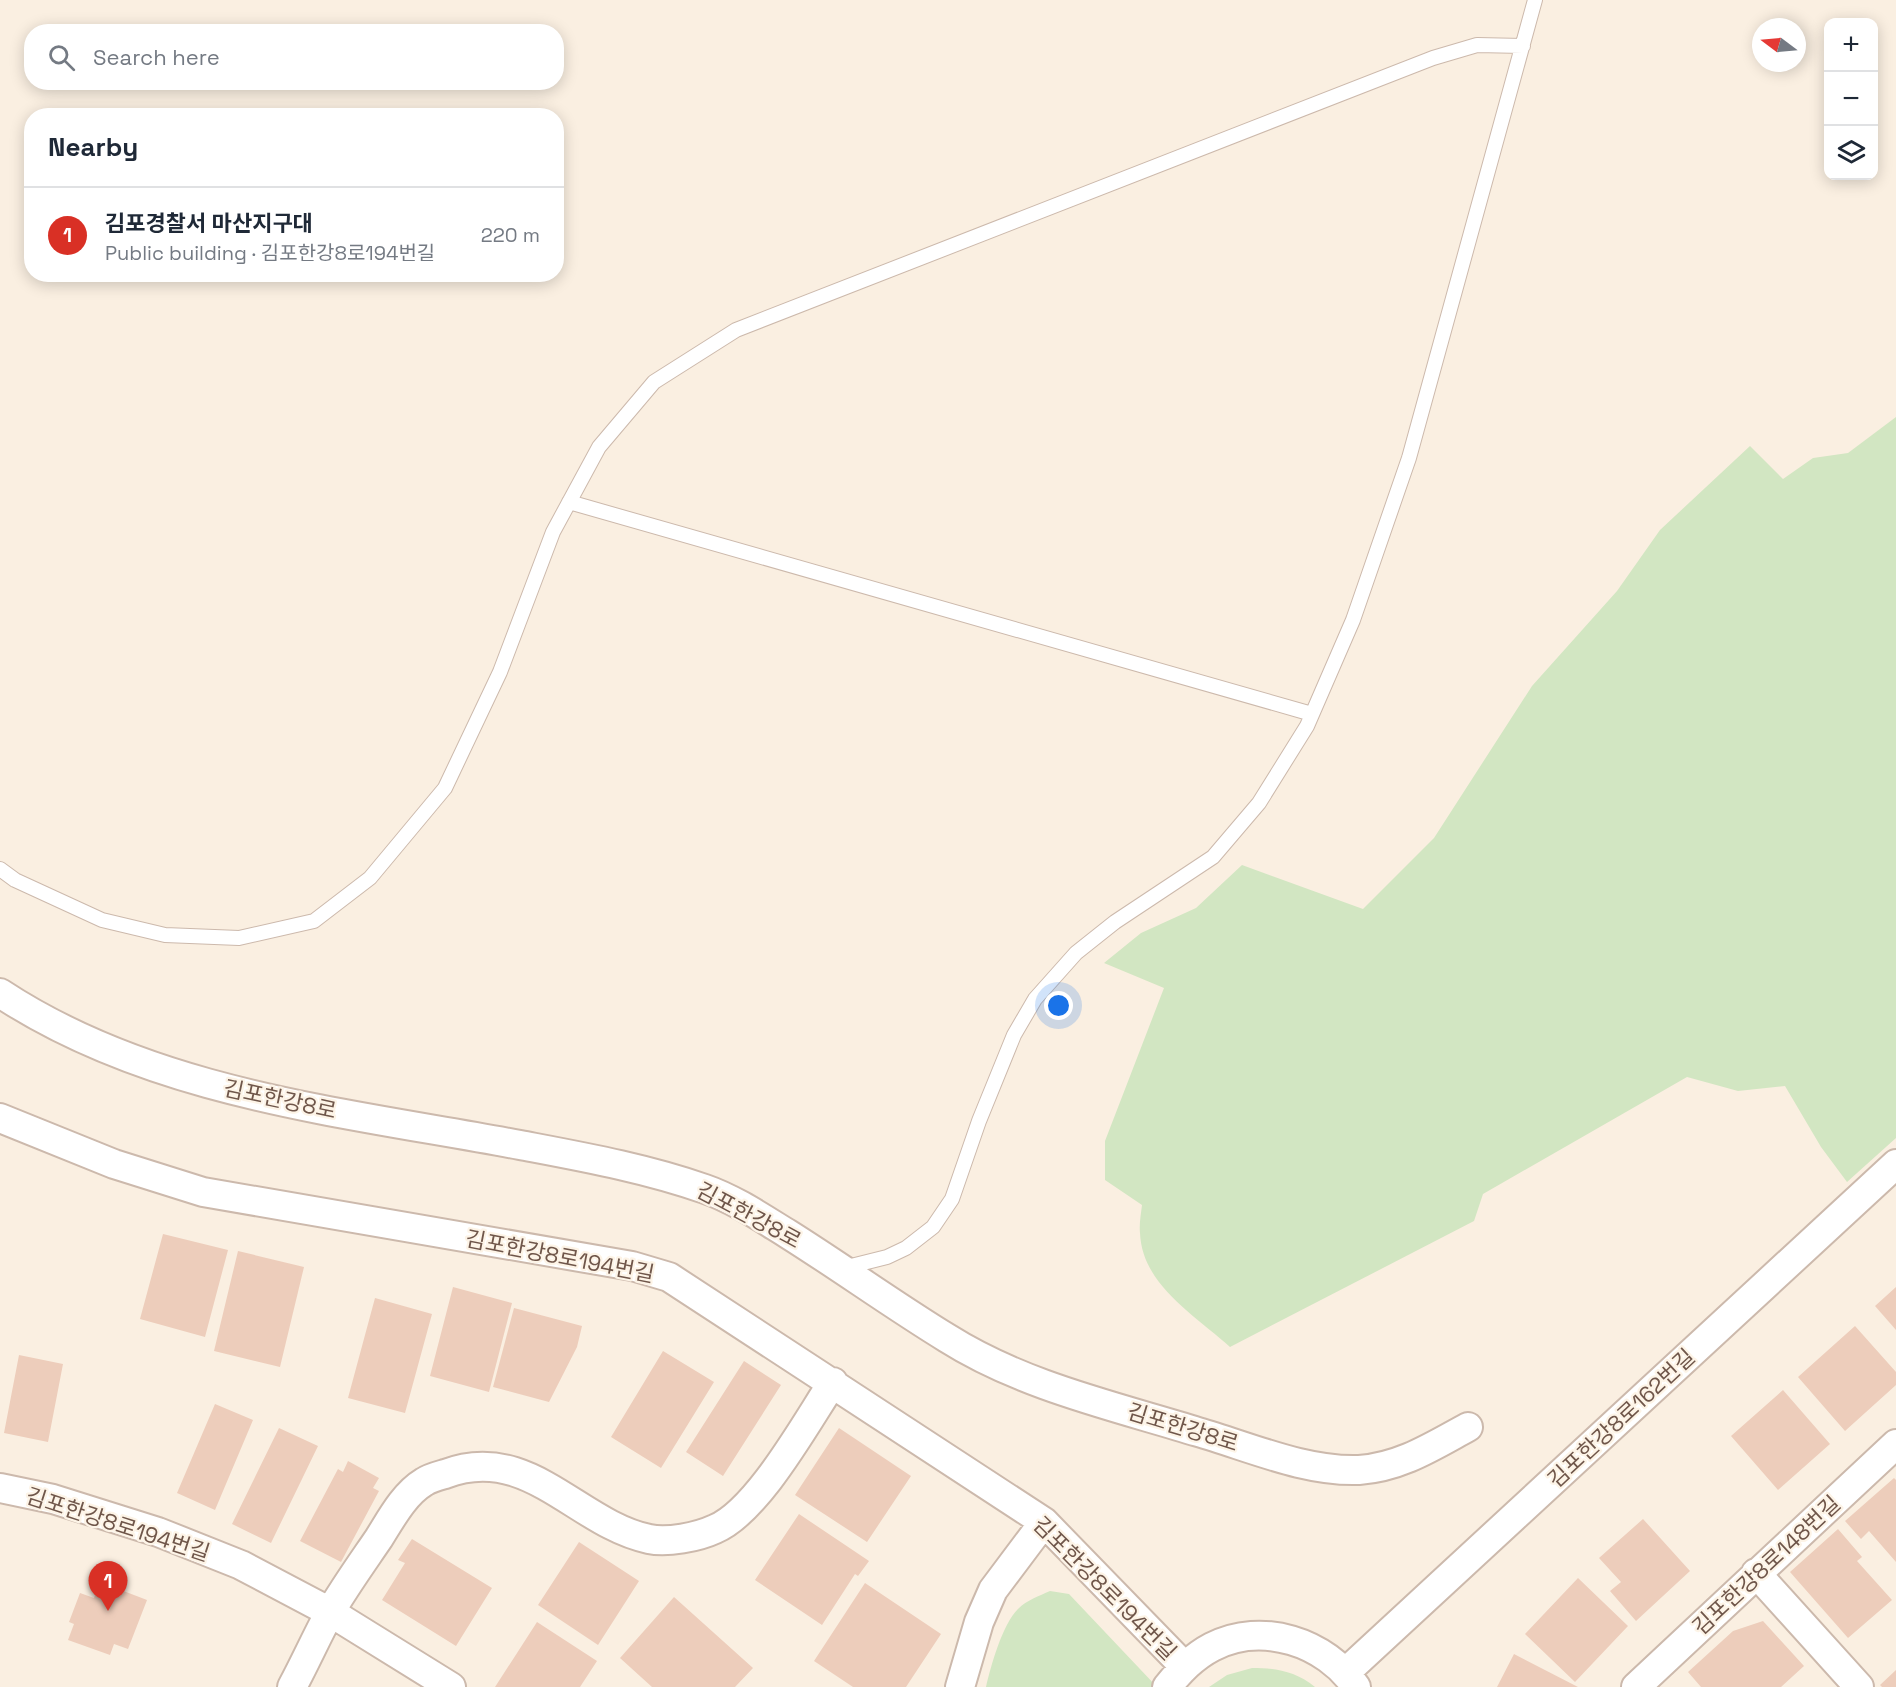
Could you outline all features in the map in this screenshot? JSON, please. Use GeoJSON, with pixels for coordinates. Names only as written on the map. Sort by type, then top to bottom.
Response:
{"type":"FeatureCollection","features":[{"type":"Feature","properties":{"kind":"street","name":"김포한강8로"},"geometry":{"type":"LineString","coordinates":[[0,993],[79,1036],[147,1065],[236,1091],[630,1166],[710,1190],[760,1216],[843,1268],[951,1341],[996,1364],[1043,1384],[1311,1466],[1358,1470],[1401,1463],[1468,1427]]}},
{"type":"Feature","properties":{"kind":"street","name":"김포한강8로194번길"},"geometry":{"type":"LineString","coordinates":[[0,1118],[114,1164],[203,1192],[632,1266],[669,1277],[1044,1522],[1175,1677]]}},
{"type":"Feature","properties":{"kind":"street","name":"김포한강8로162번길"},"geometry":{"type":"LineString","coordinates":[[1351,1680],[1896,1164]]}},
{"type":"Feature","properties":{"kind":"street"},"geometry":{"type":"LineString","coordinates":[[292,1687],[330,1612],[402,1502],[424,1482],[461,1468],[482,1465],[510,1470],[538,1481],[629,1534],[651,1540],[677,1538],[715,1529],[737,1516],[759,1491],[833,1382]]}},
{"type":"Feature","properties":{"kind":"street","name":"김포한강8로148번길"},"geometry":{"type":"LineString","coordinates":[[1636,1687],[1896,1444]]}},
{"type":"Feature","properties":{"kind":"street","name":"김포한강8로194번길"},"geometry":{"type":"LineString","coordinates":[[0,1488],[53,1499],[158,1532],[241,1565],[330,1612],[452,1687]]}},
{"type":"Feature","properties":{"kind":"street"},"geometry":{"type":"LineString","coordinates":[[960,1687],[979,1622],[993,1590],[1044,1522]]}},
{"type":"Feature","properties":{"kind":"street"},"geometry":{"type":"LineString","coordinates":[[1756,1573],[1859,1687]]}},
{"type":"Feature","properties":{"kind":"street"},"geometry":{"type":"LineString","coordinates":[[1175,1677],[1213,1646],[1248,1636],[1284,1637],[1318,1650],[1351,1680]]}},
{"type":"Feature","properties":{"kind":"lane"},"geometry":{"type":"LineString","coordinates":[[843,1268],[887,1257],[906,1248],[933,1227],[952,1199],[979,1121],[1014,1035],[1035,999],[1084,947],[1115,922],[1214,857],[1259,803],[1312,714],[1353,620],[1409,458],[1535,0]]}},
{"type":"Feature","properties":{"kind":"lane"},"geometry":{"type":"LineString","coordinates":[[0,869],[15,880],[102,920],[165,935],[240,938],[314,921],[370,878],[445,788],[500,672],[553,532],[598,447],[654,382],[736,330],[1432,58],[1477,45],[1523,45]]}},
{"type":"Feature","properties":{"kind":"lane"},"geometry":{"type":"LineString","coordinates":[[569,502],[1312,714]]}},
{"type":"Feature","properties":{"kind":"green space"},"geometry":{"type":"Polygon","coordinates":[[[1896,417],[1896,1138],[1847,1182],[1821,1147],[1785,1086],[1738,1091],[1687,1077],[1483,1194],[1474,1221],[1230,1347],[1187,1311],[1160,1283],[1143,1252],[1140,1230],[1142,1205],[1105,1180],[1105,1141],[1164,988],[1104,963],[1141,933],[1196,908],[1242,865],[1363,909],[1434,838],[1532,686],[1617,591],[1660,530],[1750,446],[1783,479],[1813,458],[1848,453],[1896,417]]]}},
{"type":"Feature","properties":{"kind":"green space"},"geometry":{"type":"Polygon","coordinates":[[[1050,1591],[1069,1594],[1157,1687],[986,1687],[998,1646],[1012,1616],[1025,1603],[1050,1591]]]}},
{"type":"Feature","properties":{"kind":"green space"},"geometry":{"type":"Polygon","coordinates":[[[1252,1668],[1285,1672],[1300,1677],[1315,1687],[1209,1687],[1227,1675],[1252,1668]]]}},
{"type":"Feature","properties":{"kind":"building"},"geometry":{"type":"Polygon","coordinates":[[[163,1234],[228,1250],[205,1337],[140,1319],[163,1234]]]}},
{"type":"Feature","properties":{"kind":"building"},"geometry":{"type":"Polygon","coordinates":[[[238,1251],[304,1267],[280,1367],[214,1351],[238,1251]]]}},
{"type":"Feature","properties":{"kind":"building"},"geometry":{"type":"Polygon","coordinates":[[[453,1287],[512,1303],[489,1392],[430,1376],[453,1287]]]}},
{"type":"Feature","properties":{"kind":"building"},"geometry":{"type":"Polygon","coordinates":[[[1896,1287],[1896,1330],[1875,1306],[1896,1287]]]}},
{"type":"Feature","properties":{"kind":"building"},"geometry":{"type":"Polygon","coordinates":[[[375,1298],[432,1314],[405,1413],[348,1398],[375,1298]]]}},
{"type":"Feature","properties":{"kind":"building"},"geometry":{"type":"Polygon","coordinates":[[[514,1308],[582,1326],[577,1347],[549,1402],[493,1387],[514,1308]]]}},
{"type":"Feature","properties":{"kind":"building"},"geometry":{"type":"Polygon","coordinates":[[[1855,1326],[1896,1372],[1896,1385],[1845,1431],[1798,1377],[1855,1326]]]}},
{"type":"Feature","properties":{"kind":"building"},"geometry":{"type":"Polygon","coordinates":[[[663,1351],[714,1382],[661,1468],[611,1437],[663,1351]]]}},
{"type":"Feature","properties":{"kind":"building"},"geometry":{"type":"Polygon","coordinates":[[[19,1355],[63,1364],[48,1442],[4,1433],[19,1355]]]}},
{"type":"Feature","properties":{"kind":"building"},"geometry":{"type":"Polygon","coordinates":[[[744,1361],[781,1385],[723,1476],[686,1452],[744,1361]]]}},
{"type":"Feature","properties":{"kind":"building"},"geometry":{"type":"Polygon","coordinates":[[[1783,1390],[1830,1444],[1778,1490],[1731,1436],[1783,1390]]]}},
{"type":"Feature","properties":{"kind":"building"},"geometry":{"type":"Polygon","coordinates":[[[215,1404],[253,1420],[215,1510],[177,1493],[215,1404]]]}},
{"type":"Feature","properties":{"kind":"building"},"geometry":{"type":"Polygon","coordinates":[[[279,1428],[318,1446],[271,1543],[232,1524],[279,1428]]]}},
{"type":"Feature","properties":{"kind":"building"},"geometry":{"type":"Polygon","coordinates":[[[839,1428],[911,1476],[867,1542],[795,1495],[839,1428]]]}},
{"type":"Feature","properties":{"kind":"building"},"geometry":{"type":"Polygon","coordinates":[[[348,1461],[379,1478],[373,1488],[379,1491],[341,1562],[300,1541],[338,1469],[343,1472],[348,1461]]]}},
{"type":"Feature","properties":{"kind":"building"},"geometry":{"type":"Polygon","coordinates":[[[1894,1478],[1896,1480],[1896,1562],[1869,1531],[1861,1539],[1845,1521],[1894,1478]]]}},
{"type":"Feature","properties":{"kind":"building"},"geometry":{"type":"Polygon","coordinates":[[[799,1514],[869,1561],[858,1576],[855,1574],[822,1625],[755,1580],[799,1514]]]}},
{"type":"Feature","properties":{"kind":"building"},"geometry":{"type":"Polygon","coordinates":[[[1643,1519],[1690,1571],[1636,1621],[1610,1591],[1621,1582],[1599,1558],[1643,1519]]]}},
{"type":"Feature","properties":{"kind":"building"},"geometry":{"type":"Polygon","coordinates":[[[1838,1529],[1862,1557],[1857,1561],[1892,1600],[1848,1638],[1790,1572],[1838,1529]]]}},
{"type":"Feature","properties":{"kind":"building"},"geometry":{"type":"Polygon","coordinates":[[[412,1539],[492,1588],[456,1646],[382,1600],[405,1563],[398,1560],[412,1539]]]}},
{"type":"Feature","properties":{"kind":"building"},"geometry":{"type":"Polygon","coordinates":[[[579,1542],[639,1581],[598,1645],[538,1605],[579,1542]]]}},
{"type":"Feature","properties":{"kind":"building"},"geometry":{"type":"Polygon","coordinates":[[[1578,1578],[1628,1626],[1575,1682],[1525,1634],[1578,1578]]]}},
{"type":"Feature","properties":{"kind":"building"},"geometry":{"type":"Polygon","coordinates":[[[100,1582],[147,1600],[128,1649],[114,1644],[110,1655],[68,1640],[74,1624],[69,1622],[80,1593],[94,1598],[100,1582]]]}},
{"type":"Feature","properties":{"kind":"building"},"geometry":{"type":"Polygon","coordinates":[[[865,1583],[941,1634],[906,1687],[853,1687],[814,1661],[865,1583]]]}},
{"type":"Feature","properties":{"kind":"building"},"geometry":{"type":"Polygon","coordinates":[[[674,1597],[753,1668],[735,1687],[652,1687],[620,1658],[674,1597]]]}},
{"type":"Feature","properties":{"kind":"building"},"geometry":{"type":"Polygon","coordinates":[[[1763,1621],[1804,1666],[1781,1687],[1701,1687],[1688,1672],[1733,1631],[1763,1621]]]}},
{"type":"Feature","properties":{"kind":"building"},"geometry":{"type":"Polygon","coordinates":[[[537,1622],[597,1661],[580,1687],[495,1687],[537,1622]]]}},
{"type":"Feature","properties":{"kind":"building"},"geometry":{"type":"Polygon","coordinates":[[[1514,1654],[1578,1687],[1497,1687],[1514,1654]]]}},
{"type":"Feature","properties":{"kind":"building"},"geometry":{"type":"Polygon","coordinates":[[[1896,1670],[1896,1687],[1882,1687],[1880,1685],[1896,1670]]]}},
{"type":"Feature","properties":{"kind":"place","name":"김포경찰서 마산지구대"},"geometry":{"type":"Point","coordinates":[108,1611]}}]}
